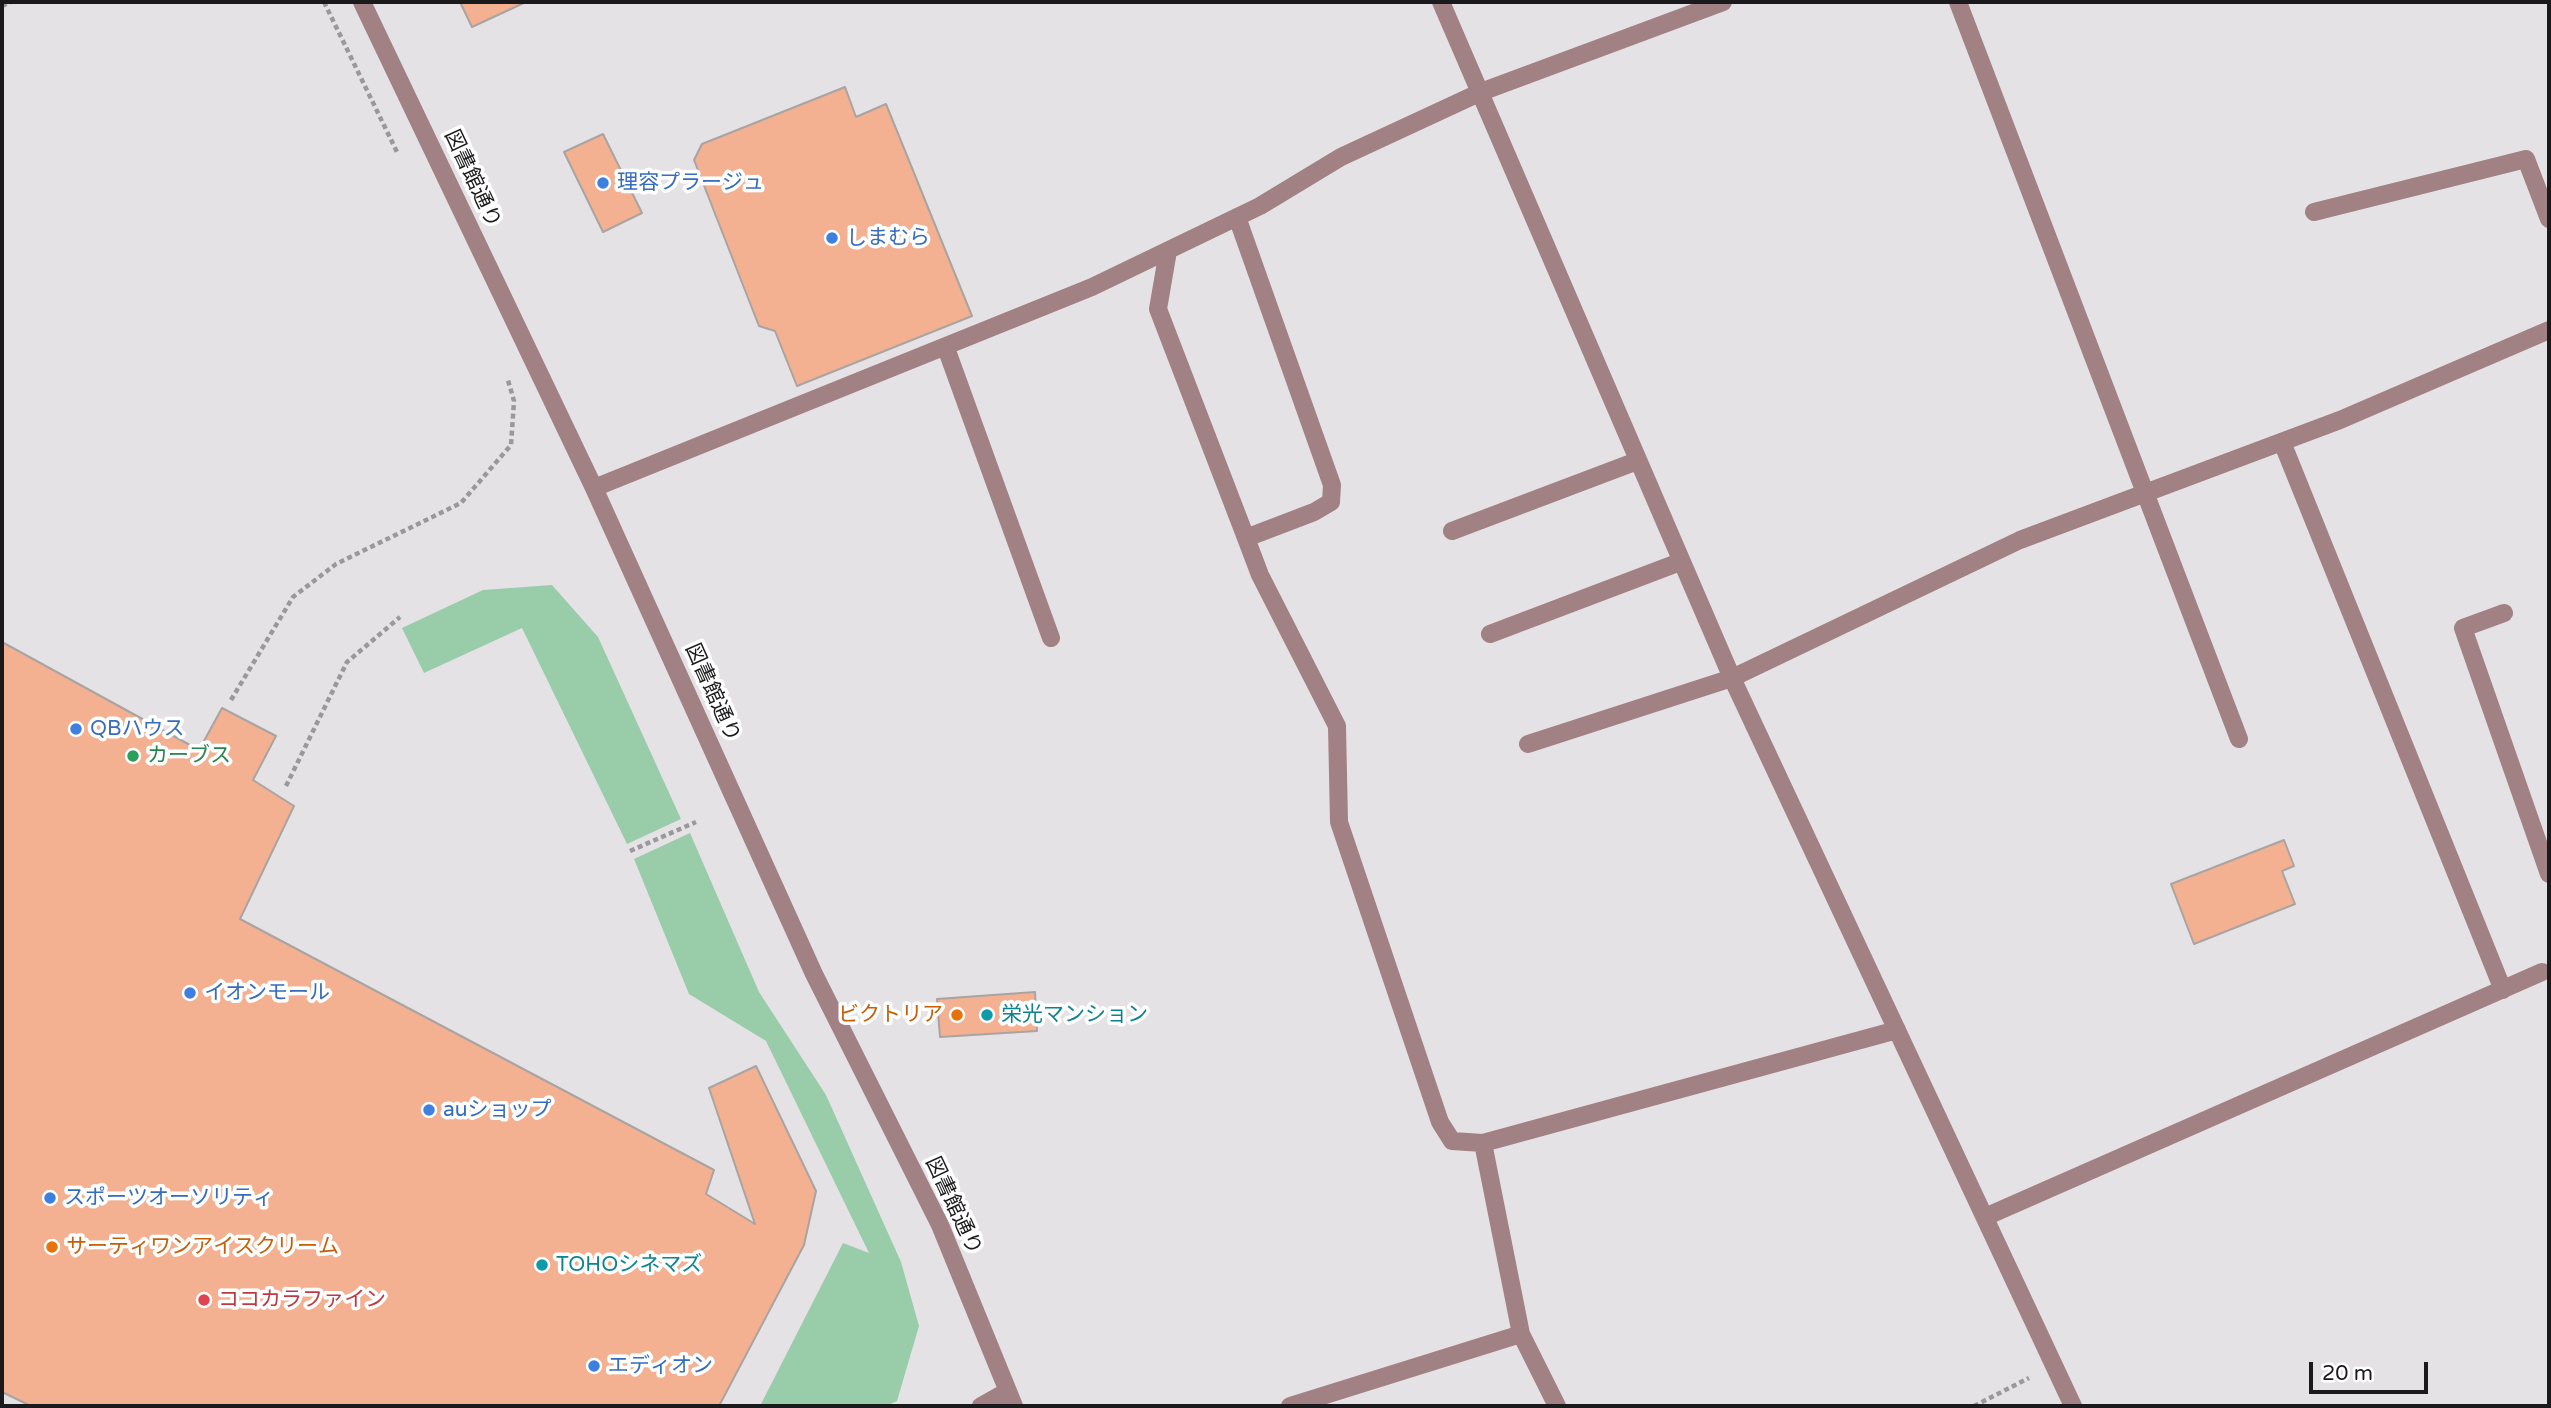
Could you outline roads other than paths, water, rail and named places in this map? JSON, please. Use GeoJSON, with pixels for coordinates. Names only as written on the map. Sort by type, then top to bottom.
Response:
{"type":"FeatureCollection","features":[{"type":"Feature","properties":{"kind":"street","name":"図書館通り"},"geometry":{"type":"LineString","coordinates":[[362,2],[594,488],[814,974],[940,1225],[1010,1399]]}},
{"type":"Feature","properties":{"kind":"street"},"geometry":{"type":"LineString","coordinates":[[1441,2],[1732,678],[2073,1406]]}},
{"type":"Feature","properties":{"kind":"street"},"geometry":{"type":"LineString","coordinates":[[594,488],[946,348],[1168,251],[1237,217],[1341,157],[1481,92],[1716,2]]}},
{"type":"Feature","properties":{"kind":"street"},"geometry":{"type":"LineString","coordinates":[[1958,2],[2239,739]]}},
{"type":"Feature","properties":{"kind":"street"},"geometry":{"type":"LineString","coordinates":[[2314,212],[2526,159],[2549,219]]}},
{"type":"Feature","properties":{"kind":"street"},"geometry":{"type":"LineString","coordinates":[[1237,217],[1332,485],[1331,502],[1314,512],[1247,538]]}},
{"type":"Feature","properties":{"kind":"street"},"geometry":{"type":"LineString","coordinates":[[1168,251],[1158,309],[1260,575],[1337,726],[1339,822],[1440,1122],[1452,1141],[1483,1143],[1897,1030]]}},
{"type":"Feature","properties":{"kind":"street"},"geometry":{"type":"LineString","coordinates":[[1528,744],[1732,678],[2020,540],[2282,442],[2549,330]]}},
{"type":"Feature","properties":{"kind":"street"},"geometry":{"type":"LineString","coordinates":[[946,348],[1051,638]]}},
{"type":"Feature","properties":{"kind":"street"},"geometry":{"type":"LineString","coordinates":[[2282,442],[2502,990]]}},
{"type":"Feature","properties":{"kind":"street"},"geometry":{"type":"LineString","coordinates":[[1452,531],[1637,461]]}},
{"type":"Feature","properties":{"kind":"street"},"geometry":{"type":"LineString","coordinates":[[1490,634],[1680,562]]}},
{"type":"Feature","properties":{"kind":"street"},"geometry":{"type":"LineString","coordinates":[[2504,613],[2463,628],[2549,874]]}},
{"type":"Feature","properties":{"kind":"street"},"geometry":{"type":"LineString","coordinates":[[1985,1217],[2546,970],[2549,990]]}},
{"type":"Feature","properties":{"kind":"street"},"geometry":{"type":"LineString","coordinates":[[1483,1143],[1521,1334],[1557,1406]]}},
{"type":"Feature","properties":{"kind":"street"},"geometry":{"type":"LineString","coordinates":[[1290,1406],[1521,1334]]}},
{"type":"Feature","properties":{"kind":"street"},"geometry":{"type":"LineString","coordinates":[[981,1406],[1010,1399]]}},
{"type":"Feature","properties":{"kind":"place","name":"理容プラージュ"},"geometry":{"type":"Point","coordinates":[603,183]}},
{"type":"Feature","properties":{"kind":"place","name":"しまむら"},"geometry":{"type":"Point","coordinates":[832,238]}},
{"type":"Feature","properties":{"kind":"place","name":"QBハウス"},"geometry":{"type":"Point","coordinates":[76,729]}},
{"type":"Feature","properties":{"kind":"place","name":"カーブス"},"geometry":{"type":"Point","coordinates":[133,756]}},
{"type":"Feature","properties":{"kind":"place","name":"イオンモール"},"geometry":{"type":"Point","coordinates":[190,993]}},
{"type":"Feature","properties":{"kind":"place","name":"ビクトリア"},"geometry":{"type":"Point","coordinates":[957,1015]}},
{"type":"Feature","properties":{"kind":"place","name":"栄光マンション"},"geometry":{"type":"Point","coordinates":[987,1015]}},
{"type":"Feature","properties":{"kind":"place","name":"auショップ"},"geometry":{"type":"Point","coordinates":[429,1110]}},
{"type":"Feature","properties":{"kind":"place","name":"スポーツオーソリティ"},"geometry":{"type":"Point","coordinates":[50,1198]}},
{"type":"Feature","properties":{"kind":"place","name":"サーティワンアイスクリーム"},"geometry":{"type":"Point","coordinates":[52,1247]}},
{"type":"Feature","properties":{"kind":"place","name":"TOHOシネマズ"},"geometry":{"type":"Point","coordinates":[542,1265]}},
{"type":"Feature","properties":{"kind":"place","name":"ココカラファイン"},"geometry":{"type":"Point","coordinates":[204,1300]}},
{"type":"Feature","properties":{"kind":"place","name":"エディオン"},"geometry":{"type":"Point","coordinates":[594,1366]}}]}
